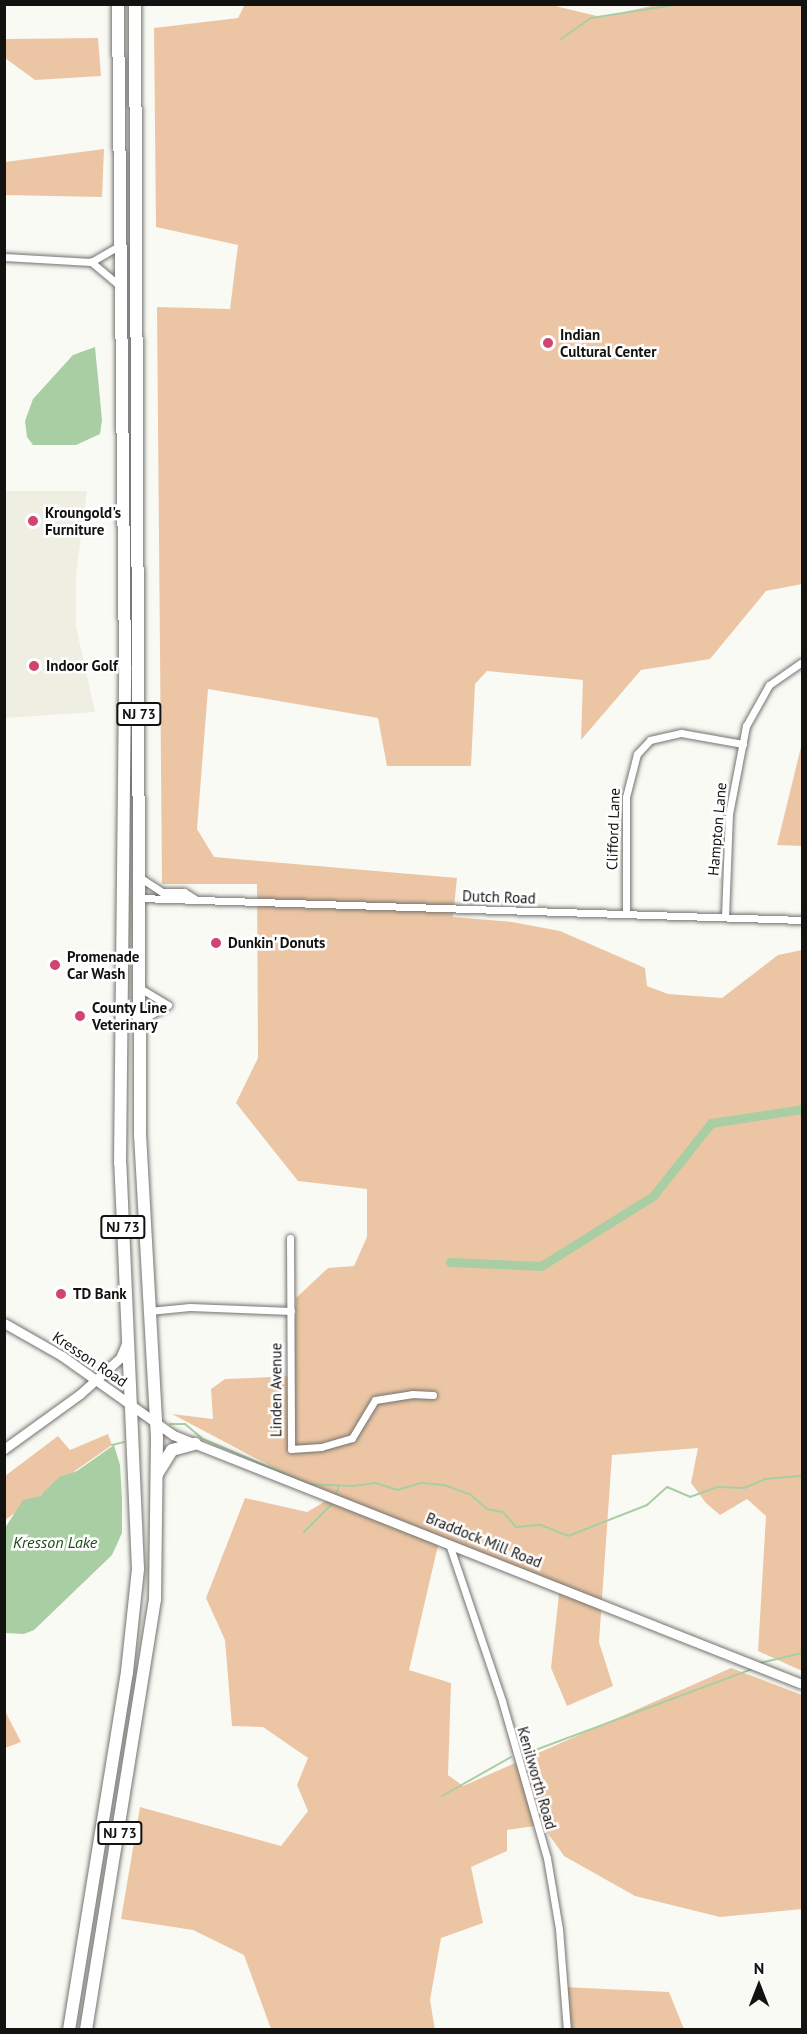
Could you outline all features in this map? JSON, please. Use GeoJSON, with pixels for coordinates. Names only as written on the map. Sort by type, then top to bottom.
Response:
{"type":"FeatureCollection","features":[{"type":"Feature","properties":{"kind":"highway","name":"NJ 73"},"geometry":{"type":"LineString","coordinates":[[69,2030],[136,1599],[138,1540],[120,1162],[123,854],[118,4]]}},
{"type":"Feature","properties":{"kind":"highway","name":"NJ 73"},"geometry":{"type":"LineString","coordinates":[[86,2030],[152,1635],[156,1423],[149,1311],[140,1021],[135,4]]}},
{"type":"Feature","properties":{"kind":"highway"},"geometry":{"type":"LineString","coordinates":[[123,854],[129,863],[130,888],[139,898]]}},
{"type":"Feature","properties":{"kind":"highway"},"geometry":{"type":"LineString","coordinates":[[155,1478],[172,1450],[195,1444]]}},
{"type":"Feature","properties":{"kind":"street"},"geometry":{"type":"LineString","coordinates":[[4,257],[92,262],[120,245]]}},
{"type":"Feature","properties":{"kind":"street"},"geometry":{"type":"LineString","coordinates":[[92,262],[120,286]]}},
{"type":"Feature","properties":{"kind":"street","name":"Hampton Lane"},"geometry":{"type":"LineString","coordinates":[[725,917],[729,814],[746,726],[763,693],[777,678],[802,662]]}},
{"type":"Feature","properties":{"kind":"street","name":"Clifford Lane"},"geometry":{"type":"LineString","coordinates":[[626,914],[626,797],[637,754],[650,740],[681,733],[743,744]]}},
{"type":"Feature","properties":{"kind":"street","name":"Dutch Road"},"geometry":{"type":"LineString","coordinates":[[139,877],[162,892],[184,892],[195,899]]}},
{"type":"Feature","properties":{"kind":"street","name":"Dutch Road"},"geometry":{"type":"LineString","coordinates":[[139,898],[802,920]]}},
{"type":"Feature","properties":{"kind":"street"},"geometry":{"type":"LineString","coordinates":[[140,988],[150,997],[168,1005],[140,1021]]}},
{"type":"Feature","properties":{"kind":"street","name":"Linden Avenue"},"geometry":{"type":"LineString","coordinates":[[290,1238],[291,1449],[321,1447],[352,1438],[366,1409],[375,1400],[412,1394],[433,1395]]}},
{"type":"Feature","properties":{"kind":"street"},"geometry":{"type":"LineString","coordinates":[[149,1311],[190,1307],[291,1311]]}},
{"type":"Feature","properties":{"kind":"street","name":"Kresson Road"},"geometry":{"type":"LineString","coordinates":[[4,1323],[94,1377],[156,1423]]}},
{"type":"Feature","properties":{"kind":"street"},"geometry":{"type":"LineString","coordinates":[[4,1449],[80,1394],[94,1377],[121,1356],[129,1334]]}},
{"type":"Feature","properties":{"kind":"street","name":"Braddock Mill Road"},"geometry":{"type":"LineString","coordinates":[[156,1423],[195,1444],[448,1541],[802,1684]]}},
{"type":"Feature","properties":{"kind":"street","name":"Kenilworth Road"},"geometry":{"type":"LineString","coordinates":[[448,1541],[502,1701],[547,1858],[559,1929],[567,2030]]}},
{"type":"Feature","properties":{"kind":"shaded area"},"geometry":{"type":"Polygon","coordinates":[[[245,4],[547,4],[601,17],[656,5],[802,5],[802,584],[766,591],[710,659],[641,670],[581,740],[583,680],[487,671],[475,684],[471,766],[387,766],[378,718],[208,689],[197,829],[214,857],[457,878],[453,917],[512,922],[560,931],[645,968],[647,986],[668,994],[722,998],[778,955],[802,950],[802,1671],[758,1651],[766,1516],[747,1499],[720,1515],[706,1503],[691,1483],[698,1448],[612,1455],[599,1642],[613,1686],[567,1706],[551,1668],[560,1585],[440,1537],[409,1670],[451,1683],[448,1775],[463,1786],[731,1668],[802,1695],[802,1909],[720,1917],[635,1896],[564,1856],[542,1825],[507,1830],[507,1851],[471,1867],[483,1923],[441,1938],[430,2000],[435,2030],[271,2029],[244,1955],[193,1930],[121,1919],[140,1807],[281,1846],[308,1811],[297,1785],[308,1758],[263,1727],[232,1726],[225,1640],[206,1598],[245,1498],[307,1512],[331,1498],[172,1414],[213,1419],[211,1389],[225,1379],[293,1376],[296,1298],[328,1268],[354,1266],[367,1237],[367,1189],[298,1181],[236,1103],[258,1058],[257,884],[162,884],[157,307],[230,309],[238,245],[156,227],[154,28],[238,18],[245,4]]]}},
{"type":"Feature","properties":{"kind":"shaded area"},"geometry":{"type":"Polygon","coordinates":[[[98,38],[101,76],[35,80],[5,58],[5,39],[98,38]]]}},
{"type":"Feature","properties":{"kind":"shaded area"},"geometry":{"type":"Polygon","coordinates":[[[104,149],[102,197],[5,195],[5,162],[104,149]]]}},
{"type":"Feature","properties":{"kind":"shaded area"},"geometry":{"type":"Polygon","coordinates":[[[5,491],[87,491],[76,574],[76,627],[95,712],[5,718],[5,491]]]}},
{"type":"Feature","properties":{"kind":"shaded area"},"geometry":{"type":"Polygon","coordinates":[[[802,743],[802,846],[777,845],[802,743]]]}},
{"type":"Feature","properties":{"kind":"shaded area"},"geometry":{"type":"Polygon","coordinates":[[[108,1434],[112,1445],[5,1520],[5,1476],[58,1436],[70,1450],[108,1434]]]}},
{"type":"Feature","properties":{"kind":"shaded area"},"geometry":{"type":"Polygon","coordinates":[[[5,1711],[21,1742],[4,1748],[5,1711]]]}},
{"type":"Feature","properties":{"kind":"shaded area"},"geometry":{"type":"Polygon","coordinates":[[[563,1987],[669,1992],[684,2029],[567,2029],[563,1987]]]}},
{"type":"Feature","properties":{"kind":"water"},"geometry":{"type":"Polygon","coordinates":[[[95,347],[102,420],[100,434],[76,445],[33,445],[27,437],[25,421],[33,399],[73,355],[95,347]]]}},
{"type":"Feature","properties":{"kind":"water","name":"Kresson Lake"},"geometry":{"type":"Polygon","coordinates":[[[114,1445],[120,1465],[122,1533],[112,1555],[34,1630],[24,1634],[5,1633],[5,1528],[23,1500],[40,1496],[59,1477],[77,1471],[114,1445]]]}},
{"type":"Feature","properties":{"kind":"waterway"},"geometry":{"type":"LineString","coordinates":[[561,39],[591,18],[681,4]]}},
{"type":"Feature","properties":{"kind":"waterway"},"geometry":{"type":"LineString","coordinates":[[450,1262],[541,1266],[653,1196],[711,1123],[802,1109]]}},
{"type":"Feature","properties":{"kind":"waterway"},"geometry":{"type":"LineString","coordinates":[[170,1424],[185,1424],[203,1439],[309,1484],[352,1486],[376,1483],[397,1490],[422,1483],[444,1485],[471,1495],[487,1509],[503,1512],[516,1527],[541,1525],[568,1536],[647,1505],[667,1487],[690,1497],[718,1487],[744,1488],[765,1479],[802,1476]]}},
{"type":"Feature","properties":{"kind":"waterway"},"geometry":{"type":"LineString","coordinates":[[112,1445],[124,1442]]}},
{"type":"Feature","properties":{"kind":"waterway"},"geometry":{"type":"LineString","coordinates":[[335,1497],[339,1486]]}},
{"type":"Feature","properties":{"kind":"waterway"},"geometry":{"type":"LineString","coordinates":[[304,1532],[333,1503]]}},
{"type":"Feature","properties":{"kind":"waterway"},"geometry":{"type":"LineString","coordinates":[[760,1663],[802,1653]]}},
{"type":"Feature","properties":{"kind":"waterway"},"geometry":{"type":"LineString","coordinates":[[522,1755],[752,1669]]}},
{"type":"Feature","properties":{"kind":"waterway"},"geometry":{"type":"LineString","coordinates":[[442,1796],[511,1757]]}},
{"type":"Feature","properties":{"kind":"place","name":"Indian Cultural Center"},"geometry":{"type":"Point","coordinates":[548,343]}},
{"type":"Feature","properties":{"kind":"place","name":"Kroungold's Furniture"},"geometry":{"type":"Point","coordinates":[33,521]}},
{"type":"Feature","properties":{"kind":"place","name":"Indoor Golf"},"geometry":{"type":"Point","coordinates":[34,666]}},
{"type":"Feature","properties":{"kind":"place","name":"Dunkin' Donuts"},"geometry":{"type":"Point","coordinates":[216,943]}},
{"type":"Feature","properties":{"kind":"place","name":"Promenade Car Wash"},"geometry":{"type":"Point","coordinates":[55,965]}},
{"type":"Feature","properties":{"kind":"place","name":"County Line Veterinary"},"geometry":{"type":"Point","coordinates":[80,1016]}},
{"type":"Feature","properties":{"kind":"place","name":"TD Bank"},"geometry":{"type":"Point","coordinates":[61,1294]}}]}
